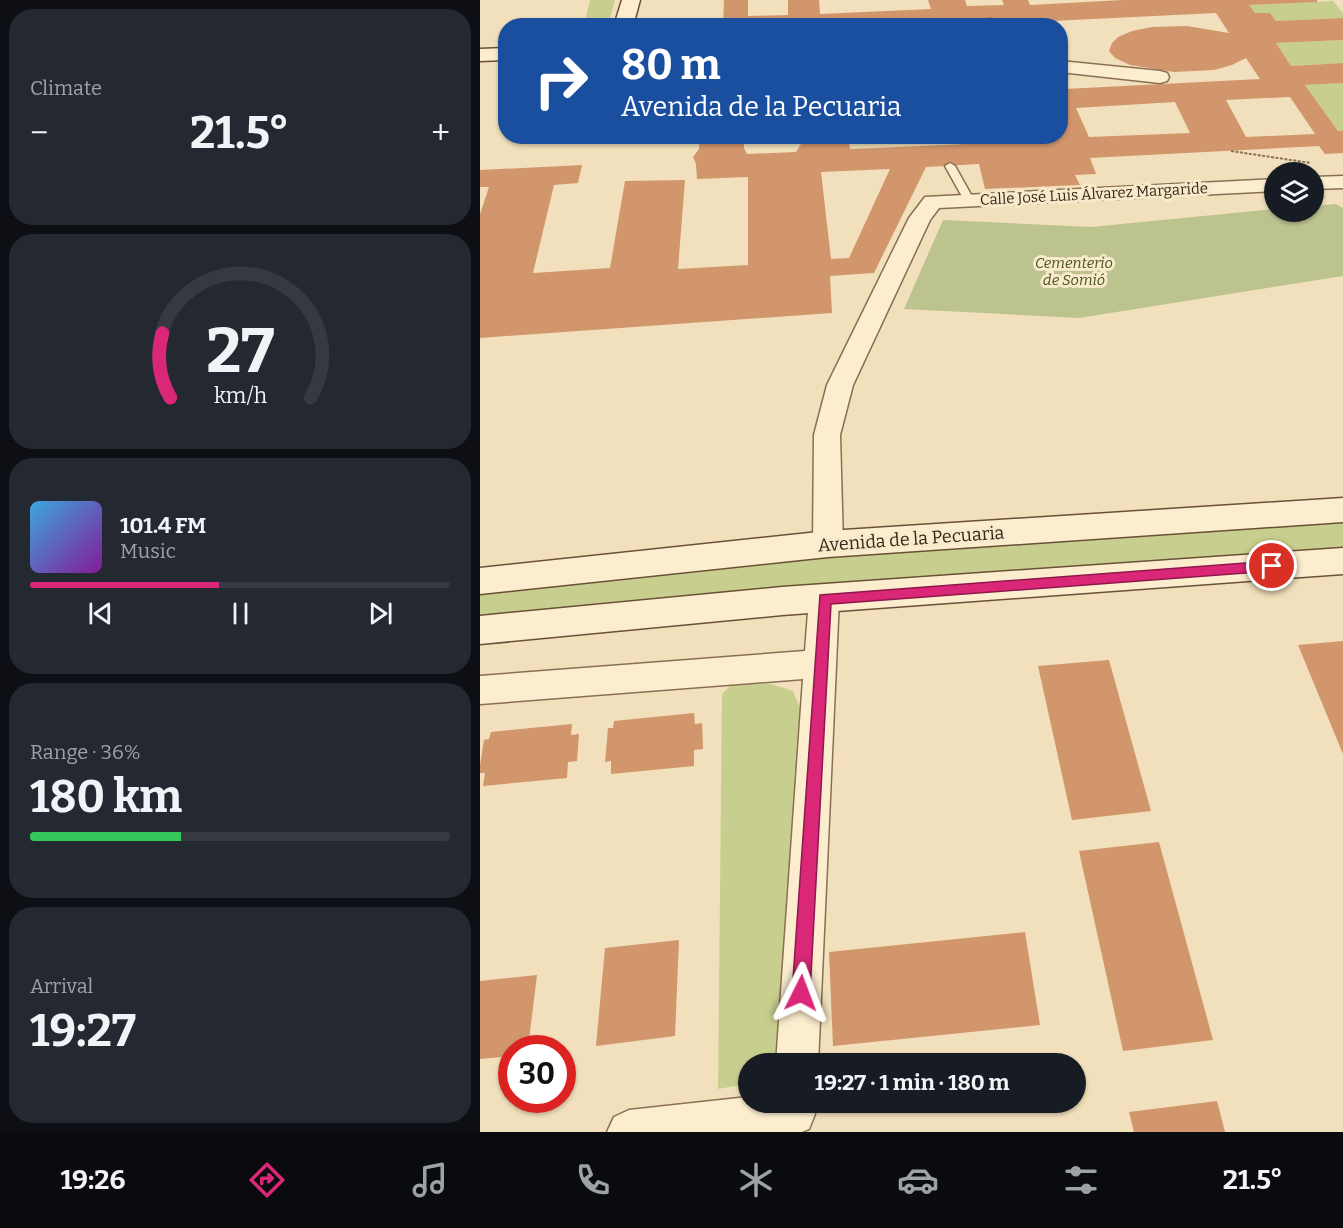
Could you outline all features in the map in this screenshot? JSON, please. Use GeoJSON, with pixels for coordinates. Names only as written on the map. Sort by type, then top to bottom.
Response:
{"type":"FeatureCollection","features":[{"type":"Feature","properties":{"kind":"street"},"geometry":{"type":"LineString","coordinates":[[627,18],[631,0]]}},
{"type":"Feature","properties":{"kind":"street"},"geometry":{"type":"LineString","coordinates":[[480,55],[498,54]]}},
{"type":"Feature","properties":{"kind":"street"},"geometry":{"type":"LineString","coordinates":[[1068,67],[1160,77]]}},
{"type":"Feature","properties":{"kind":"street"},"geometry":{"type":"LineString","coordinates":[[1324,176],[1343,182]]}},
{"type":"Feature","properties":{"kind":"street","name":"Calle José Luis Álvarez Margaride"},"geometry":{"type":"LineString","coordinates":[[828,544],[827,435],[840,385],[920,218],[933,202],[1264,186]]}},
{"type":"Feature","properties":{"kind":"street","name":"Avenida de la Pecuaria"},"geometry":{"type":"LineString","coordinates":[[480,581],[828,544],[1343,510]]}},
{"type":"Feature","properties":{"kind":"street"},"geometry":{"type":"LineString","coordinates":[[480,630],[825,599],[1343,561]]}},
{"type":"Feature","properties":{"kind":"street"},"geometry":{"type":"LineString","coordinates":[[798,1053],[825,599]]}},
{"type":"Feature","properties":{"kind":"street"},"geometry":{"type":"LineString","coordinates":[[480,690],[821,664]]}},
{"type":"Feature","properties":{"kind":"street"},"geometry":{"type":"LineString","coordinates":[[629,1132],[794,1116]]}},
{"type":"Feature","properties":{"kind":"lane"},"geometry":{"type":"LineString","coordinates":[[950,165],[969,200]]}},
{"type":"Feature","properties":{"kind":"path"},"geometry":{"type":"LineString","coordinates":[[1232,151],[1274,162]]}},
{"type":"Feature","properties":{"kind":"green space"},"geometry":{"type":"Polygon","coordinates":[[[590,0],[615,0],[610,18],[586,18],[590,0]]]}},
{"type":"Feature","properties":{"kind":"green space"},"geometry":{"type":"Polygon","coordinates":[[[1333,1],[1343,13],[1343,18],[1276,21],[1270,13],[1255,13],[1249,5],[1333,1]]]}},
{"type":"Feature","properties":{"kind":"green space"},"geometry":{"type":"Polygon","coordinates":[[[1343,40],[1343,63],[1291,66],[1276,43],[1343,40]]]}},
{"type":"Feature","properties":{"kind":"green space"},"geometry":{"type":"Polygon","coordinates":[[[1343,83],[1343,131],[1338,131],[1305,85],[1343,83]]]}},
{"type":"Feature","properties":{"kind":"green space","name":"Cementerio de Somió"},"geometry":{"type":"Polygon","coordinates":[[[1336,204],[1343,208],[1343,276],[1079,318],[904,309],[943,220],[1091,227],[1264,210],[1264,222],[1324,222],[1324,205],[1336,204]]]}},
{"type":"Feature","properties":{"kind":"green space"},"geometry":{"type":"Polygon","coordinates":[[[1343,510],[1343,561],[480,630],[480,581],[1343,510]]]}},
{"type":"Feature","properties":{"kind":"green space"},"geometry":{"type":"Polygon","coordinates":[[[733,683],[771,684],[793,691],[802,713],[784,999],[775,1053],[738,1053],[738,1086],[718,1089],[722,694],[733,683]]]}},
{"type":"Feature","properties":{"kind":"building"},"geometry":{"type":"Polygon","coordinates":[[[724,0],[748,0],[748,16],[788,15],[788,0],[819,0],[820,14],[931,9],[928,0],[965,0],[967,6],[1004,5],[1002,0],[1028,0],[1030,5],[1123,0],[1317,0],[1317,2],[1249,5],[1255,13],[1270,13],[1276,21],[1343,18],[1343,40],[1276,43],[1291,66],[1343,63],[1343,83],[1305,85],[1338,131],[1343,131],[1343,153],[1325,154],[1319,146],[1090,158],[1096,174],[1075,175],[1080,185],[985,189],[979,164],[926,167],[874,273],[830,276],[832,313],[480,338],[480,214],[489,187],[480,187],[480,170],[582,165],[578,183],[554,185],[533,273],[610,268],[625,181],[685,180],[678,269],[748,265],[748,177],[697,179],[693,157],[699,149],[699,144],[744,144],[747,154],[796,152],[801,144],[849,144],[850,149],[969,144],[1068,144],[1068,89],[1260,79],[1246,58],[1214,70],[1174,72],[1130,65],[1115,58],[1109,51],[1112,43],[1118,37],[1132,31],[1152,27],[1187,26],[1229,33],[1216,13],[1068,20],[1068,18],[723,18],[724,0]],[[1290,97],[1226,100],[1246,137],[1315,134],[1290,97]],[[1175,102],[1076,108],[1089,137],[1190,133],[1175,102]],[[890,169],[821,172],[831,259],[849,258],[890,169]]]}},
{"type":"Feature","properties":{"kind":"building"},"geometry":{"type":"Polygon","coordinates":[[[1343,641],[1343,754],[1298,645],[1343,641]]]}},
{"type":"Feature","properties":{"kind":"building"},"geometry":{"type":"Polygon","coordinates":[[[1109,660],[1151,811],[1072,820],[1038,666],[1109,660]]]}},
{"type":"Feature","properties":{"kind":"building"},"geometry":{"type":"Polygon","coordinates":[[[694,713],[695,724],[702,723],[703,749],[694,750],[694,766],[611,774],[611,761],[605,762],[608,728],[613,728],[614,721],[694,713]]]}},
{"type":"Feature","properties":{"kind":"building"},"geometry":{"type":"Polygon","coordinates":[[[572,724],[571,735],[579,734],[577,761],[568,762],[567,778],[483,786],[485,773],[480,773],[480,765],[484,740],[489,739],[491,732],[572,724]]]}},
{"type":"Feature","properties":{"kind":"building"},"geometry":{"type":"Polygon","coordinates":[[[1159,842],[1213,1040],[1123,1051],[1079,851],[1159,842]]]}},
{"type":"Feature","properties":{"kind":"building"},"geometry":{"type":"Polygon","coordinates":[[[1025,932],[1040,1025],[833,1046],[829,952],[1025,932]]]}},
{"type":"Feature","properties":{"kind":"building"},"geometry":{"type":"Polygon","coordinates":[[[679,940],[675,1036],[596,1046],[605,948],[679,940]]]}},
{"type":"Feature","properties":{"kind":"building"},"geometry":{"type":"Polygon","coordinates":[[[537,975],[530,1035],[498,1035],[498,1057],[480,1059],[480,981],[537,975]]]}},
{"type":"Feature","properties":{"kind":"building"},"geometry":{"type":"Polygon","coordinates":[[[1217,1101],[1225,1132],[1134,1132],[1129,1112],[1217,1101]]]}},
{"type":"Feature","properties":{"kind":"route"},"geometry":{"type":"LineString","coordinates":[[801,993],[825,599],[1272,566]]}}]}
